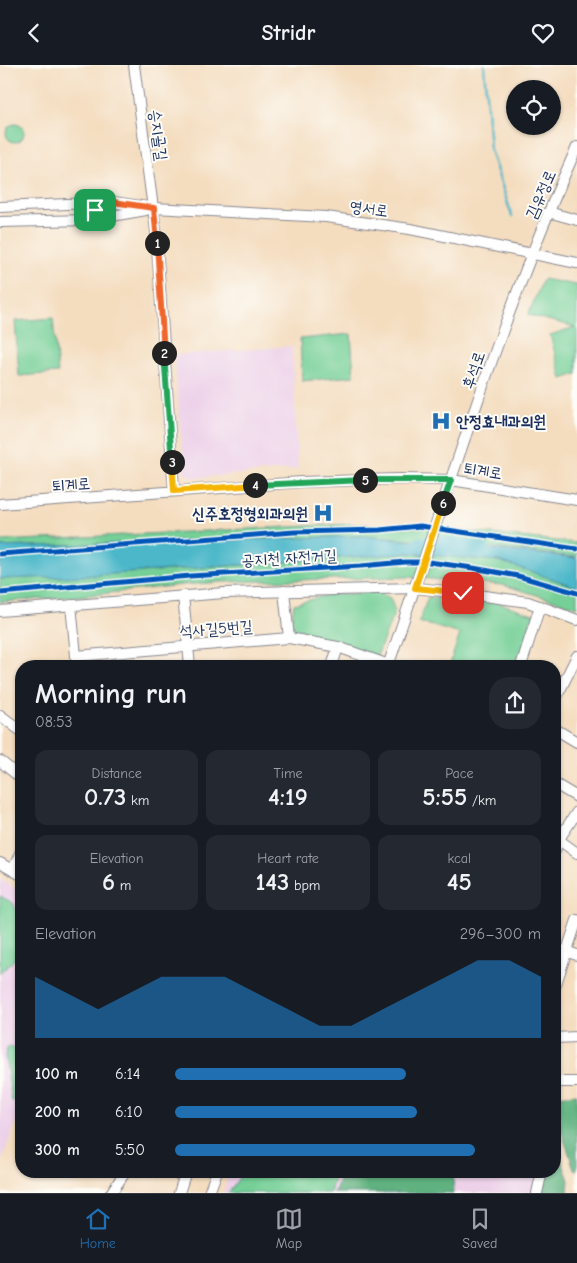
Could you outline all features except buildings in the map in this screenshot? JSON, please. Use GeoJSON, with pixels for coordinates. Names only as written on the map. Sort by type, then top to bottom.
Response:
{"type":"FeatureCollection","features":[{"type":"Feature","properties":{"kind":"street","name":"승지골길"},"geometry":{"type":"LineString","coordinates":[[134,65],[154,208]]}},
{"type":"Feature","properties":{"kind":"street","name":"김유정로"},"geometry":{"type":"LineString","coordinates":[[531,253],[577,147]]}},
{"type":"Feature","properties":{"kind":"street","name":"영서로"},"geometry":{"type":"LineString","coordinates":[[0,207],[113,202],[154,208],[326,217],[410,229],[577,263]]}},
{"type":"Feature","properties":{"kind":"street"},"geometry":{"type":"LineString","coordinates":[[89,203],[95,210],[89,220]]}},
{"type":"Feature","properties":{"kind":"street","name":"영서로"},"geometry":{"type":"LineString","coordinates":[[0,222],[89,220],[154,208]]}},
{"type":"Feature","properties":{"kind":"street"},"geometry":{"type":"LineString","coordinates":[[154,208],[174,491]]}},
{"type":"Feature","properties":{"kind":"street"},"geometry":{"type":"LineString","coordinates":[[548,212],[577,219]]}},
{"type":"Feature","properties":{"kind":"street","name":"후석로"},"geometry":{"type":"LineString","coordinates":[[415,588],[531,253]]}},
{"type":"Feature","properties":{"kind":"street","name":"퇴계로"},"geometry":{"type":"LineString","coordinates":[[0,504],[303,482],[451,480],[577,500]]}},
{"type":"Feature","properties":{"kind":"street"},"geometry":{"type":"LineString","coordinates":[[390,660],[415,588]]}},
{"type":"Feature","properties":{"kind":"street"},"geometry":{"type":"LineString","coordinates":[[0,611],[183,596],[284,591],[415,588],[528,602],[577,620]]}},
{"type":"Feature","properties":{"kind":"street"},"geometry":{"type":"LineString","coordinates":[[284,591],[289,638]]}},
{"type":"Feature","properties":{"kind":"street"},"geometry":{"type":"LineString","coordinates":[[183,596],[189,660]]}},
{"type":"Feature","properties":{"kind":"street"},"geometry":{"type":"LineString","coordinates":[[71,605],[76,660]]}},
{"type":"Feature","properties":{"kind":"street"},"geometry":{"type":"LineString","coordinates":[[523,660],[540,606]]}},
{"type":"Feature","properties":{"kind":"street","name":"석사길5번길"},"geometry":{"type":"LineString","coordinates":[[83,660],[188,645],[289,638],[338,647],[372,660]]}},
{"type":"Feature","properties":{"kind":"street"},"geometry":{"type":"LineString","coordinates":[[334,660],[338,647]]}},
{"type":"Feature","properties":{"kind":"street"},"geometry":{"type":"LineString","coordinates":[[561,688],[577,656]]}},
{"type":"Feature","properties":{"kind":"street"},"geometry":{"type":"LineString","coordinates":[[0,715],[15,726]]}},
{"type":"Feature","properties":{"kind":"street"},"geometry":{"type":"LineString","coordinates":[[561,733],[577,742]]}},
{"type":"Feature","properties":{"kind":"street"},"geometry":{"type":"LineString","coordinates":[[0,761],[15,773]]}},
{"type":"Feature","properties":{"kind":"street"},"geometry":{"type":"LineString","coordinates":[[561,788],[577,797]]}},
{"type":"Feature","properties":{"kind":"street"},"geometry":{"type":"LineString","coordinates":[[561,833],[577,812]]}},
{"type":"Feature","properties":{"kind":"street"},"geometry":{"type":"LineString","coordinates":[[561,841],[577,853]]}},
{"type":"Feature","properties":{"kind":"street"},"geometry":{"type":"LineString","coordinates":[[0,863],[15,872]]}},
{"type":"Feature","properties":{"kind":"street"},"geometry":{"type":"LineString","coordinates":[[561,967],[577,920]]}},
{"type":"Feature","properties":{"kind":"street"},"geometry":{"type":"LineString","coordinates":[[561,950],[577,955]]}},
{"type":"Feature","properties":{"kind":"street"},"geometry":{"type":"LineString","coordinates":[[561,1038],[577,1037]]}},
{"type":"Feature","properties":{"kind":"street"},"geometry":{"type":"LineString","coordinates":[[561,1083],[577,1082]]}},
{"type":"Feature","properties":{"kind":"street"},"geometry":{"type":"LineString","coordinates":[[111,1193],[121,1178]]}},
{"type":"Feature","properties":{"kind":"street"},"geometry":{"type":"LineString","coordinates":[[179,1193],[184,1178]]}},
{"type":"Feature","properties":{"kind":"street"},"geometry":{"type":"LineString","coordinates":[[210,1193],[215,1178]]}},
{"type":"Feature","properties":{"kind":"street"},"geometry":{"type":"LineString","coordinates":[[538,1193],[541,1178]]}},
{"type":"Feature","properties":{"kind":"shaded area"},"geometry":{"type":"Polygon","coordinates":[[[292,346],[298,469],[193,478],[184,472],[174,355],[292,346]]]}},
{"type":"Feature","properties":{"kind":"shaded area"},"geometry":{"type":"Polygon","coordinates":[[[0,879],[15,888],[15,1125],[0,1165],[0,879]]]}},
{"type":"Feature","properties":{"kind":"shaded area"},"geometry":{"type":"Polygon","coordinates":[[[228,1178],[551,1178],[551,1193],[223,1193],[228,1178]]]}},
{"type":"Feature","properties":{"kind":"green space"},"geometry":{"type":"Polygon","coordinates":[[[15,124],[21,127],[24,133],[21,139],[15,142],[9,139],[6,133],[9,127],[15,124]]]}},
{"type":"Feature","properties":{"kind":"green space"},"geometry":{"type":"Polygon","coordinates":[[[543,279],[577,285],[577,374],[562,379],[550,335],[575,327],[528,315],[543,279]]]}},
{"type":"Feature","properties":{"kind":"green space"},"geometry":{"type":"Polygon","coordinates":[[[53,318],[58,373],[19,376],[15,321],[53,318]]]}},
{"type":"Feature","properties":{"kind":"green space"},"geometry":{"type":"Polygon","coordinates":[[[351,334],[354,376],[302,381],[300,339],[351,334]]]}},
{"type":"Feature","properties":{"kind":"green space"},"geometry":{"type":"Polygon","coordinates":[[[349,524],[435,528],[577,543],[577,557],[362,536],[0,547],[0,541],[349,524]]]}},
{"type":"Feature","properties":{"kind":"green space"},"geometry":{"type":"Polygon","coordinates":[[[408,553],[499,561],[577,587],[577,607],[503,585],[407,577],[223,582],[0,602],[0,579],[84,576],[408,553]]]}},
{"type":"Feature","properties":{"kind":"green space"},"geometry":{"type":"Polygon","coordinates":[[[378,592],[390,598],[395,611],[377,656],[296,635],[290,628],[294,604],[327,595],[378,592]]]}},
{"type":"Feature","properties":{"kind":"green space"},"geometry":{"type":"Polygon","coordinates":[[[428,597],[496,602],[536,615],[519,660],[451,660],[460,634],[419,622],[428,597]]]}},
{"type":"Feature","properties":{"kind":"green space"},"geometry":{"type":"Polygon","coordinates":[[[0,896],[13,903],[15,907],[15,958],[0,973],[0,896]]]}},
{"type":"Feature","properties":{"kind":"green space"},"geometry":{"type":"Polygon","coordinates":[[[8,1046],[15,1049],[15,1101],[12,1102],[5,1055],[8,1046]]]}},
{"type":"Feature","properties":{"kind":"green space"},"geometry":{"type":"Polygon","coordinates":[[[577,1094],[577,1170],[574,1169],[561,1130],[561,1095],[577,1094]]]}},
{"type":"Feature","properties":{"kind":"green space"},"geometry":{"type":"Polygon","coordinates":[[[561,1158],[569,1180],[568,1193],[535,1193],[538,1178],[561,1178],[561,1158]]]}},
{"type":"Feature","properties":{"kind":"green space"},"geometry":{"type":"Polygon","coordinates":[[[239,1178],[334,1178],[330,1193],[228,1193],[239,1178]]]}},
{"type":"Feature","properties":{"kind":"green space"},"geometry":{"type":"Polygon","coordinates":[[[340,1178],[454,1178],[453,1193],[334,1193],[340,1178]]]}},
{"type":"Feature","properties":{"kind":"water"},"geometry":{"type":"Polygon","coordinates":[[[362,536],[577,558],[577,587],[499,561],[408,553],[84,576],[0,579],[0,547],[362,536]]]}},
{"type":"Feature","properties":{"kind":"waterway"},"geometry":{"type":"LineString","coordinates":[[484,65],[490,150],[512,216]]}},
{"type":"Feature","properties":{"kind":"waterway"},"geometry":{"type":"LineString","coordinates":[[420,544],[447,543],[483,550]]}},
{"type":"Feature","properties":{"kind":"cycle path"},"geometry":{"type":"LineString","coordinates":[[0,554],[294,532],[380,530],[420,526],[577,549]]}},
{"type":"Feature","properties":{"kind":"cycle path","name":"공지천 자전거길"},"geometry":{"type":"LineString","coordinates":[[0,593],[190,576],[405,562],[429,562],[518,576],[577,593]]}},
{"type":"Feature","properties":{"kind":"place","name":"안정효내과의원"},"geometry":{"type":"Point","coordinates":[441,421]}},
{"type":"Feature","properties":{"kind":"place","name":"신주호정형외과의원"},"geometry":{"type":"Point","coordinates":[323,513]}},
{"type":"Feature","properties":{"kind":"route"},"geometry":{"type":"LineString","coordinates":[[95,210],[89,203],[113,202],[154,208],[174,491],[303,482],[399,479],[451,480],[415,588],[463,593]]}}]}
